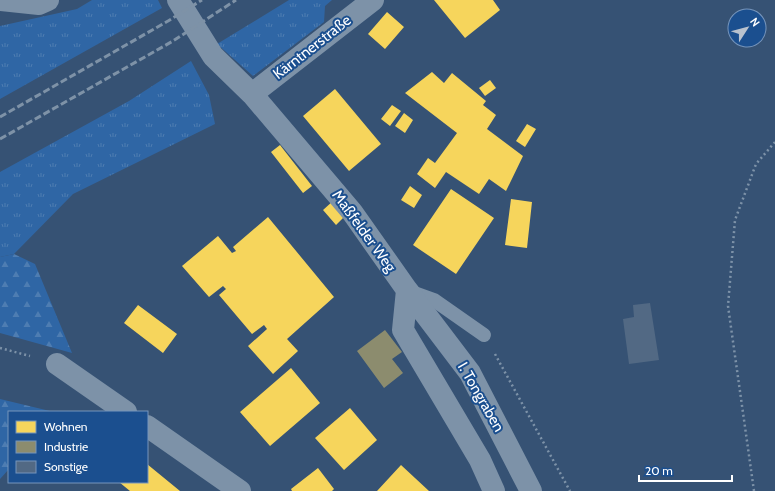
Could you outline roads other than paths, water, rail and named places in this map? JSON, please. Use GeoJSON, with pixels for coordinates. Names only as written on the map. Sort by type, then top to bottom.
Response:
{"type":"FeatureCollection","features":[{"type":"Feature","properties":{"kind":"street"},"geometry":{"type":"LineString","coordinates":[[0,0],[39,4],[48,0]]}},
{"type":"Feature","properties":{"kind":"street","name":"Maßfelder Weg"},"geometry":{"type":"LineString","coordinates":[[178,0],[213,56],[252,94],[352,212],[407,290]]}},
{"type":"Feature","properties":{"kind":"street","name":"Kärntnerstraße"},"geometry":{"type":"LineString","coordinates":[[252,94],[373,0]]}},
{"type":"Feature","properties":{"kind":"street"},"geometry":{"type":"LineString","coordinates":[[407,290],[403,330],[480,460],[494,491]]}},
{"type":"Feature","properties":{"kind":"street","name":"I. Tongraben"},"geometry":{"type":"LineString","coordinates":[[407,290],[470,373],[531,491]]}},
{"type":"Feature","properties":{"kind":"street"},"geometry":{"type":"LineString","coordinates":[[57,364],[125,411]]}},
{"type":"Feature","properties":{"kind":"street"},"geometry":{"type":"LineString","coordinates":[[148,427],[240,491]]}},
{"type":"Feature","properties":{"kind":"lane"},"geometry":{"type":"LineString","coordinates":[[407,290],[434,300],[484,335]]}},
{"type":"Feature","properties":{"kind":"railway"},"geometry":{"type":"LineString","coordinates":[[0,117],[202,0]]}},
{"type":"Feature","properties":{"kind":"railway"},"geometry":{"type":"LineString","coordinates":[[0,139],[173,41],[236,0]]}}]}
